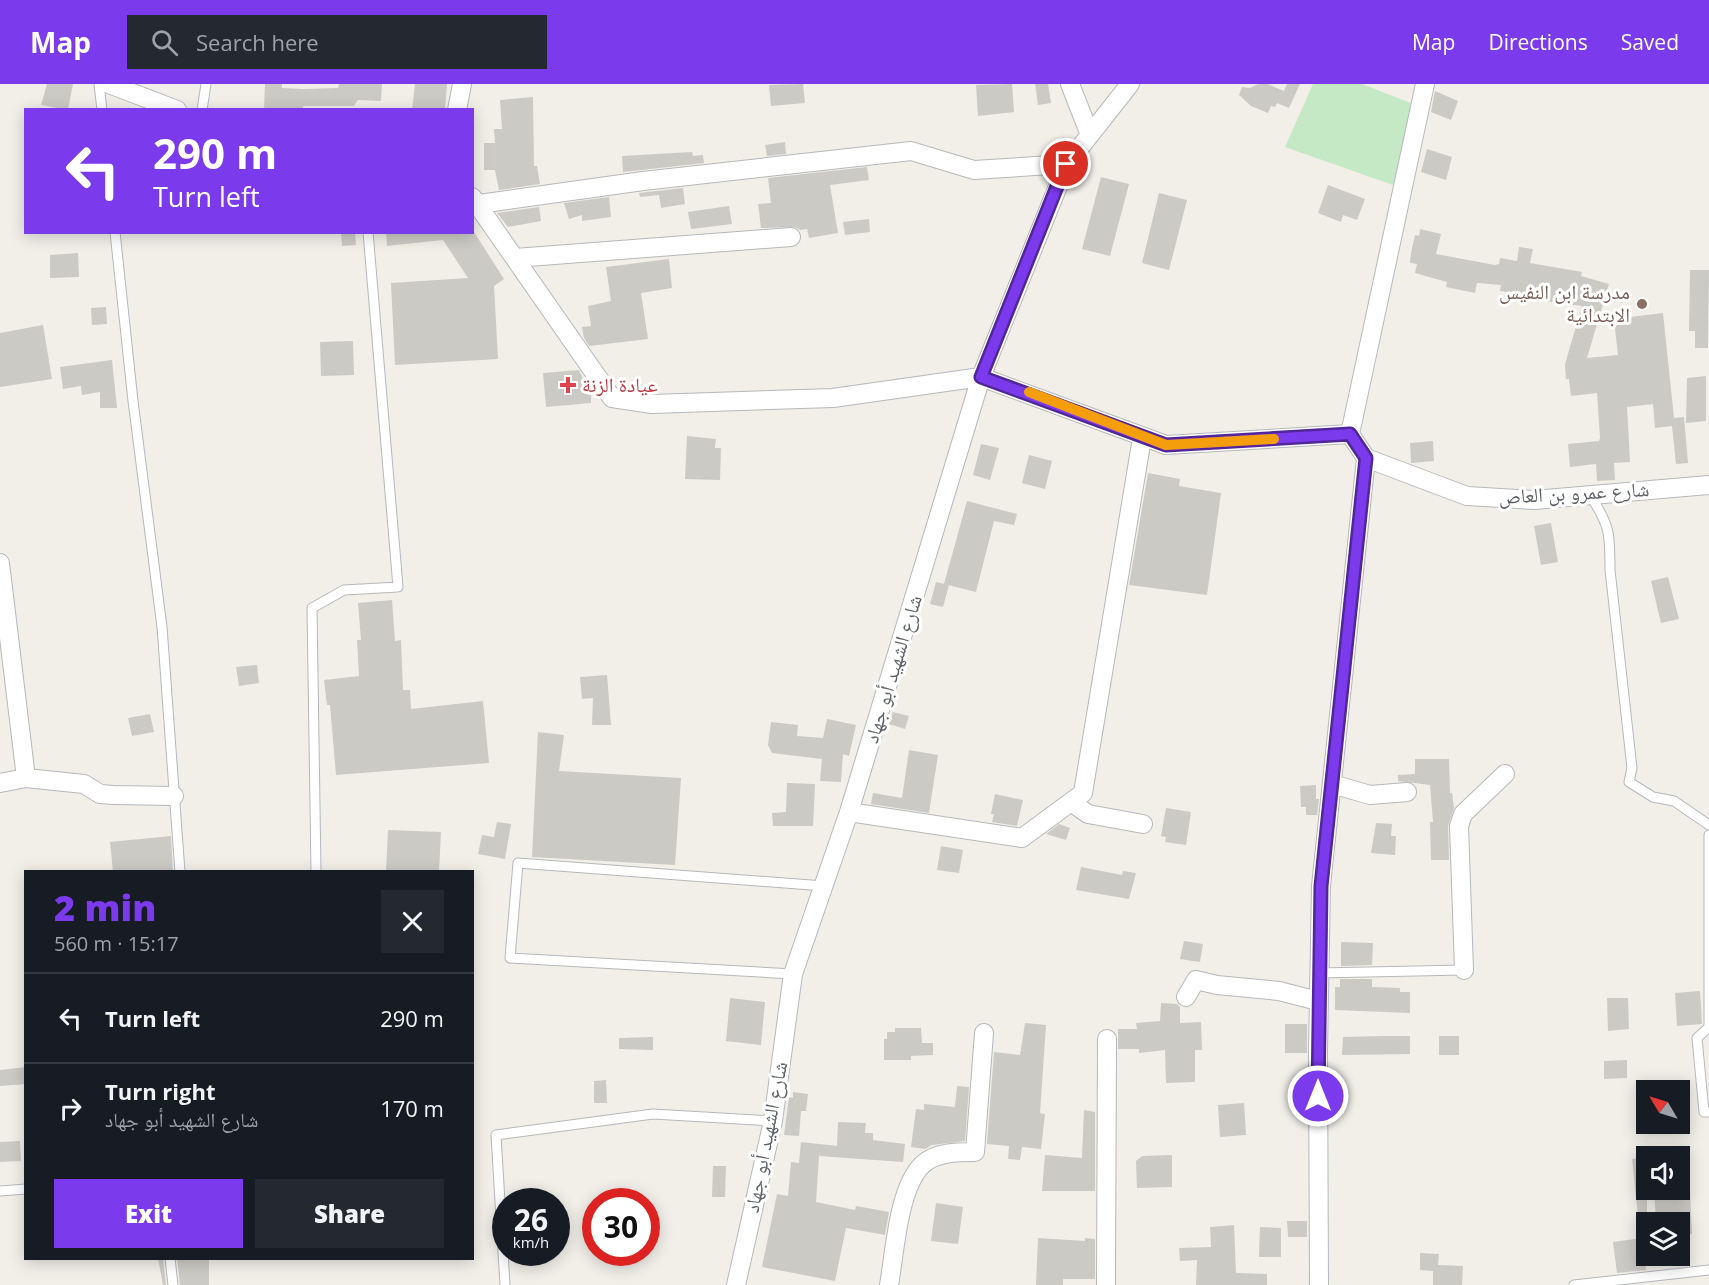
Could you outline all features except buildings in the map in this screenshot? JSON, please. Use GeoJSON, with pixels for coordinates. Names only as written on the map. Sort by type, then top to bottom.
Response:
{"type":"FeatureCollection","features":[{"type":"Feature","properties":{"kind":"street"},"geometry":{"type":"LineString","coordinates":[[109,84],[172,108]]}},
{"type":"Feature","properties":{"kind":"street"},"geometry":{"type":"LineString","coordinates":[[457,108],[462,84]]}},
{"type":"Feature","properties":{"kind":"street"},"geometry":{"type":"LineString","coordinates":[[1070,84],[1090,135]]}},
{"type":"Feature","properties":{"kind":"street","name":"شارع الشهيد أبو جهاد"},"geometry":{"type":"LineString","coordinates":[[736,1285],[773,1121],[793,974],[849,812],[981,377],[1066,164],[1130,84]]}},
{"type":"Feature","properties":{"kind":"street"},"geometry":{"type":"LineString","coordinates":[[1319,1285],[1318,973],[1321,886],[1366,458],[1350,434],[1425,84]]}},
{"type":"Feature","properties":{"kind":"street"},"geometry":{"type":"LineString","coordinates":[[1066,164],[974,170],[911,151],[476,201],[612,398],[652,404],[833,398],[981,377],[1029,392],[1142,438],[1166,445],[1350,434]]}},
{"type":"Feature","properties":{"kind":"street"},"geometry":{"type":"LineString","coordinates":[[515,258],[791,237]]}},
{"type":"Feature","properties":{"kind":"street"},"geometry":{"type":"LineString","coordinates":[[849,812],[1022,838],[1083,793],[1142,438]]}},
{"type":"Feature","properties":{"kind":"street","name":"شارع عمرو بن العاص"},"geometry":{"type":"LineString","coordinates":[[1366,458],[1467,496],[1534,500],[1709,485]]}},
{"type":"Feature","properties":{"kind":"street"},"geometry":{"type":"LineString","coordinates":[[0,563],[26,778]]}},
{"type":"Feature","properties":{"kind":"street"},"geometry":{"type":"LineString","coordinates":[[1464,970],[1459,826],[1463,814],[1505,774]]}},
{"type":"Feature","properties":{"kind":"street"},"geometry":{"type":"LineString","coordinates":[[0,783],[26,778],[84,784],[100,794],[174,796]]}},
{"type":"Feature","properties":{"kind":"street"},"geometry":{"type":"LineString","coordinates":[[1332,784],[1370,795],[1407,792]]}},
{"type":"Feature","properties":{"kind":"street"},"geometry":{"type":"LineString","coordinates":[[1071,802],[1088,814],[1143,824]]}},
{"type":"Feature","properties":{"kind":"street"},"geometry":{"type":"LineString","coordinates":[[1186,997],[1196,980],[1217,985],[1279,992],[1318,1001]]}},
{"type":"Feature","properties":{"kind":"street"},"geometry":{"type":"LineString","coordinates":[[889,1285],[908,1185],[923,1163],[950,1152],[975,1152],[984,1033]]}},
{"type":"Feature","properties":{"kind":"street"},"geometry":{"type":"LineString","coordinates":[[1106,1285],[1107,1039]]}},
{"type":"Feature","properties":{"kind":"lane"},"geometry":{"type":"LineString","coordinates":[[99,84],[102,108]]}},
{"type":"Feature","properties":{"kind":"lane"},"geometry":{"type":"LineString","coordinates":[[202,108],[206,84]]}},
{"type":"Feature","properties":{"kind":"lane"},"geometry":{"type":"LineString","coordinates":[[115,234],[133,401],[162,627],[180,870]]}},
{"type":"Feature","properties":{"kind":"lane"},"geometry":{"type":"LineString","coordinates":[[316,870],[312,608],[344,590],[398,587],[368,234]]}},
{"type":"Feature","properties":{"kind":"lane"},"geometry":{"type":"LineString","coordinates":[[1590,495],[1607,521],[1610,537],[1610,570],[1632,768],[1629,782],[1653,796],[1674,801],[1709,825]]}},
{"type":"Feature","properties":{"kind":"lane"},"geometry":{"type":"LineString","coordinates":[[1709,835],[1709,1028],[1697,1038],[1704,1112],[1709,1112]]}},
{"type":"Feature","properties":{"kind":"lane"},"geometry":{"type":"LineString","coordinates":[[793,974],[510,958],[518,863],[825,886]]}},
{"type":"Feature","properties":{"kind":"lane"},"geometry":{"type":"LineString","coordinates":[[1318,973],[1464,970]]}},
{"type":"Feature","properties":{"kind":"lane"},"geometry":{"type":"LineString","coordinates":[[505,1285],[496,1135],[653,1114],[773,1121]]}},
{"type":"Feature","properties":{"kind":"lane"},"geometry":{"type":"LineString","coordinates":[[0,1191],[24,1189]]}},
{"type":"Feature","properties":{"kind":"lane"},"geometry":{"type":"LineString","coordinates":[[170,1260],[173,1285]]}},
{"type":"Feature","properties":{"kind":"lane"},"geometry":{"type":"LineString","coordinates":[[1574,1285],[1709,1270]]}},
{"type":"Feature","properties":{"kind":"green space"},"geometry":{"type":"Polygon","coordinates":[[[1313,84],[1362,84],[1413,104],[1393,185],[1285,147],[1313,84]]]}},
{"type":"Feature","properties":{"kind":"slow traffic"},"geometry":{"type":"LineString","coordinates":[[1029,392],[1142,438],[1166,445],[1274,439]]}},
{"type":"Feature","properties":{"kind":"place","name":"مدرسة ابن النفيس الابتدائية"},"geometry":{"type":"Point","coordinates":[1642,304]}},
{"type":"Feature","properties":{"kind":"place","name":"عيادة الزنة"},"geometry":{"type":"Point","coordinates":[568,385]}},
{"type":"Feature","properties":{"kind":"route"},"geometry":{"type":"LineString","coordinates":[[1066,164],[981,377],[1029,392],[1142,438],[1166,445],[1350,434],[1366,458],[1321,886],[1318,1096]]}}]}
